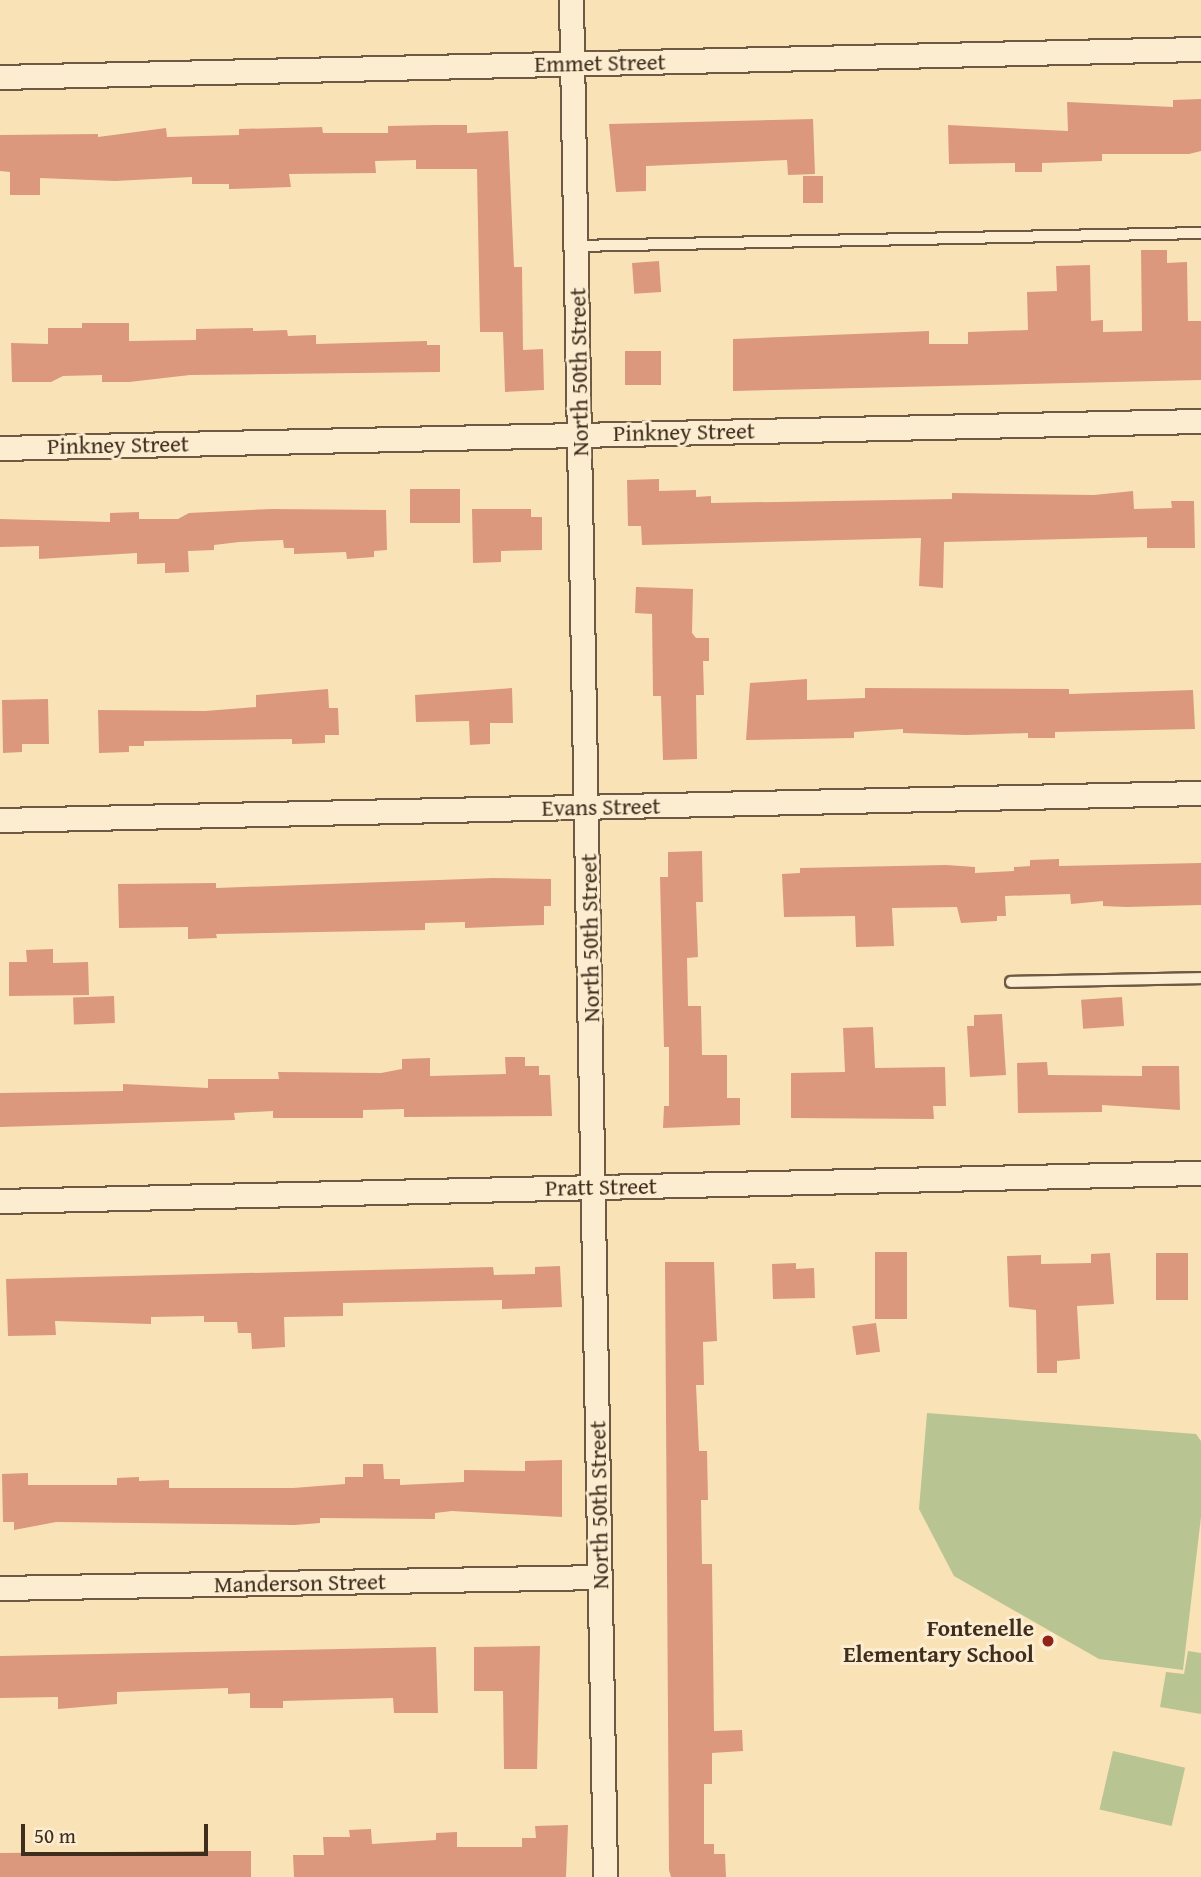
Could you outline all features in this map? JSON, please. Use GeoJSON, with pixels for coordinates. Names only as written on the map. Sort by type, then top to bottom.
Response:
{"type":"FeatureCollection","features":[{"type":"Feature","properties":{"kind":"street","name":"North 50th Street"},"geometry":{"type":"LineString","coordinates":[[571,0],[605,1877]]}},
{"type":"Feature","properties":{"kind":"street","name":"Emmet Street"},"geometry":{"type":"LineString","coordinates":[[0,77],[1201,49]]}},
{"type":"Feature","properties":{"kind":"street","name":"Pinkney Street"},"geometry":{"type":"LineString","coordinates":[[0,448],[1201,421]]}},
{"type":"Feature","properties":{"kind":"street","name":"Evans Street"},"geometry":{"type":"LineString","coordinates":[[0,820],[1201,793]]}},
{"type":"Feature","properties":{"kind":"street","name":"Pratt Street"},"geometry":{"type":"LineString","coordinates":[[0,1200],[1201,1173]]}},
{"type":"Feature","properties":{"kind":"street","name":"Manderson Street"},"geometry":{"type":"LineString","coordinates":[[0,1588],[600,1577]]}},
{"type":"Feature","properties":{"kind":"lane"},"geometry":{"type":"LineString","coordinates":[[576,246],[1201,233]]}},
{"type":"Feature","properties":{"kind":"lane"},"geometry":{"type":"LineString","coordinates":[[1011,982],[1201,978]]}},
{"type":"Feature","properties":{"kind":"green space"},"geometry":{"type":"Polygon","coordinates":[[[927,1413],[1196,1434],[1201,1441],[1201,1517],[1183,1670],[1099,1659],[954,1576],[919,1509],[927,1413]]]}},
{"type":"Feature","properties":{"kind":"green space"},"geometry":{"type":"Polygon","coordinates":[[[1188,1651],[1201,1653],[1201,1714],[1160,1707],[1166,1672],[1184,1674],[1188,1651]]]}},
{"type":"Feature","properties":{"kind":"green space"},"geometry":{"type":"Polygon","coordinates":[[[1113,1751],[1185,1768],[1172,1826],[1100,1809],[1113,1751]]]}},
{"type":"Feature","properties":{"kind":"building"},"geometry":{"type":"Polygon","coordinates":[[[1201,99],[1201,151],[1189,154],[1102,154],[1102,161],[1042,163],[1042,172],[1015,172],[1015,163],[949,164],[948,125],[1068,131],[1067,102],[1173,107],[1173,100],[1201,99]]]}},
{"type":"Feature","properties":{"kind":"building"},"geometry":{"type":"Polygon","coordinates":[[[813,119],[815,174],[788,175],[787,160],[646,166],[646,191],[616,192],[609,124],[813,119]]]}},
{"type":"Feature","properties":{"kind":"building"},"geometry":{"type":"Polygon","coordinates":[[[467,125],[467,133],[508,131],[514,267],[522,267],[523,350],[543,349],[544,390],[505,392],[503,332],[480,332],[477,169],[416,169],[416,160],[375,161],[376,173],[289,174],[291,187],[229,189],[229,184],[192,184],[192,177],[115,181],[40,178],[40,195],[10,195],[10,172],[0,171],[0,135],[98,134],[98,137],[166,128],[167,137],[239,135],[239,129],[322,127],[323,133],[388,133],[388,126],[467,125]]]}},
{"type":"Feature","properties":{"kind":"building"},"geometry":{"type":"Polygon","coordinates":[[[803,176],[823,176],[823,203],[803,203],[803,176]]]}},
{"type":"Feature","properties":{"kind":"building"},"geometry":{"type":"Polygon","coordinates":[[[1141,250],[1167,250],[1167,263],[1187,262],[1188,321],[1201,321],[1201,380],[733,391],[733,339],[929,331],[929,344],[968,344],[968,332],[1028,330],[1027,292],[1057,291],[1056,266],[1090,265],[1091,321],[1103,320],[1103,332],[1142,331],[1141,250]]]}},
{"type":"Feature","properties":{"kind":"building"},"geometry":{"type":"Polygon","coordinates":[[[659,261],[661,292],[634,294],[632,263],[659,261]]]}},
{"type":"Feature","properties":{"kind":"building"},"geometry":{"type":"Polygon","coordinates":[[[82,323],[129,323],[129,341],[196,340],[196,329],[253,328],[253,331],[287,330],[288,336],[316,335],[316,344],[427,341],[427,345],[440,345],[440,372],[190,375],[129,382],[102,382],[102,375],[63,376],[51,382],[12,382],[11,343],[48,344],[48,328],[82,328],[82,323]]]}},
{"type":"Feature","properties":{"kind":"building"},"geometry":{"type":"Polygon","coordinates":[[[625,351],[661,351],[661,385],[625,385],[625,351]]]}},
{"type":"Feature","properties":{"kind":"building"},"geometry":{"type":"Polygon","coordinates":[[[659,479],[659,491],[696,490],[696,497],[711,496],[711,503],[952,499],[952,493],[1094,495],[1133,491],[1134,509],[1172,508],[1171,501],[1194,501],[1195,548],[1147,548],[1147,537],[944,542],[943,588],[919,586],[921,538],[642,545],[641,526],[628,526],[627,480],[659,479]]]}},
{"type":"Feature","properties":{"kind":"building"},"geometry":{"type":"Polygon","coordinates":[[[410,489],[460,489],[460,523],[410,523],[410,489]]]}},
{"type":"Feature","properties":{"kind":"building"},"geometry":{"type":"Polygon","coordinates":[[[272,509],[386,510],[387,550],[374,551],[374,557],[347,559],[346,552],[294,554],[294,548],[284,548],[283,540],[239,542],[214,545],[214,550],[188,551],[189,572],[165,573],[165,563],[137,564],[137,553],[39,559],[39,546],[0,547],[0,519],[110,522],[110,513],[139,512],[139,519],[178,519],[189,513],[272,509]]]}},
{"type":"Feature","properties":{"kind":"building"},"geometry":{"type":"Polygon","coordinates":[[[472,509],[531,509],[531,517],[542,517],[542,550],[501,551],[501,562],[473,563],[472,509]]]}},
{"type":"Feature","properties":{"kind":"building"},"geometry":{"type":"Polygon","coordinates":[[[636,587],[693,589],[692,633],[696,638],[709,638],[709,661],[703,661],[704,695],[696,695],[697,759],[663,760],[661,696],[653,696],[652,614],[635,613],[636,587]]]}},
{"type":"Feature","properties":{"kind":"building"},"geometry":{"type":"Polygon","coordinates":[[[807,679],[807,700],[865,698],[865,688],[1069,689],[1069,694],[1193,690],[1195,729],[1055,732],[1055,738],[1028,738],[1028,733],[903,733],[903,729],[854,732],[854,738],[746,740],[750,683],[807,679]]]}},
{"type":"Feature","properties":{"kind":"building"},"geometry":{"type":"Polygon","coordinates":[[[512,688],[513,723],[490,723],[490,744],[470,745],[469,721],[416,722],[415,695],[512,688]]]}},
{"type":"Feature","properties":{"kind":"building"},"geometry":{"type":"Polygon","coordinates":[[[328,689],[329,708],[338,708],[339,735],[325,735],[325,743],[292,744],[292,739],[144,741],[144,746],[129,746],[129,752],[99,753],[98,710],[205,711],[256,707],[256,695],[328,689]]]}},
{"type":"Feature","properties":{"kind":"building"},"geometry":{"type":"Polygon","coordinates":[[[48,699],[49,744],[22,744],[22,752],[3,753],[2,700],[48,699]]]}},
{"type":"Feature","properties":{"kind":"building"},"geometry":{"type":"Polygon","coordinates":[[[702,851],[703,902],[696,902],[698,957],[687,958],[688,1006],[701,1006],[702,1055],[727,1055],[727,1098],[740,1098],[740,1125],[663,1128],[664,1106],[669,1106],[669,1047],[664,1047],[660,877],[668,877],[668,852],[702,851]]]}},
{"type":"Feature","properties":{"kind":"building"},"geometry":{"type":"Polygon","coordinates":[[[1059,859],[1059,866],[1201,863],[1201,905],[1103,906],[1103,901],[1071,904],[1070,894],[1005,896],[1006,916],[997,916],[997,921],[961,923],[957,907],[892,908],[894,946],[856,947],[855,916],[784,917],[782,874],[800,873],[800,868],[946,865],[975,867],[975,873],[1014,871],[1014,867],[1030,866],[1030,860],[1059,859]]]}},
{"type":"Feature","properties":{"kind":"building"},"geometry":{"type":"Polygon","coordinates":[[[493,878],[551,879],[551,906],[544,906],[544,925],[465,928],[465,922],[425,923],[425,930],[216,934],[217,938],[188,939],[188,927],[119,928],[118,884],[216,883],[216,888],[493,878]]]}},
{"type":"Feature","properties":{"kind":"building"},"geometry":{"type":"Polygon","coordinates":[[[53,949],[53,963],[88,962],[89,995],[9,996],[9,962],[27,962],[26,950],[53,949]]]}},
{"type":"Feature","properties":{"kind":"building"},"geometry":{"type":"Polygon","coordinates":[[[114,996],[115,1023],[74,1024],[73,997],[114,996]]]}},
{"type":"Feature","properties":{"kind":"building"},"geometry":{"type":"Polygon","coordinates":[[[1122,997],[1124,1026],[1083,1029],[1081,1000],[1122,997]]]}},
{"type":"Feature","properties":{"kind":"building"},"geometry":{"type":"Polygon","coordinates":[[[1002,1014],[1006,1075],[970,1077],[967,1026],[974,1026],[974,1015],[1002,1014]]]}},
{"type":"Feature","properties":{"kind":"building"},"geometry":{"type":"Polygon","coordinates":[[[873,1027],[875,1068],[945,1067],[946,1106],[933,1106],[934,1119],[791,1118],[791,1073],[845,1072],[843,1028],[873,1027]]]}},
{"type":"Feature","properties":{"kind":"building"},"geometry":{"type":"Polygon","coordinates":[[[505,1057],[525,1057],[525,1066],[539,1066],[539,1075],[550,1075],[552,1116],[404,1117],[404,1109],[363,1110],[363,1118],[273,1118],[273,1111],[234,1113],[235,1120],[0,1127],[0,1093],[123,1091],[123,1084],[208,1088],[208,1079],[279,1079],[278,1072],[381,1073],[402,1069],[402,1059],[430,1058],[430,1076],[506,1074],[505,1057]]]}},
{"type":"Feature","properties":{"kind":"building"},"geometry":{"type":"Polygon","coordinates":[[[1047,1062],[1048,1075],[1142,1076],[1142,1066],[1179,1066],[1180,1110],[1102,1105],[1102,1112],[1018,1113],[1017,1063],[1047,1062]]]}},
{"type":"Feature","properties":{"kind":"building"},"geometry":{"type":"Polygon","coordinates":[[[875,1252],[907,1252],[907,1319],[875,1319],[875,1252]]]}},
{"type":"Feature","properties":{"kind":"building"},"geometry":{"type":"Polygon","coordinates":[[[1110,1253],[1114,1304],[1077,1306],[1080,1359],[1057,1361],[1057,1373],[1037,1373],[1036,1310],[1009,1307],[1007,1256],[1041,1255],[1041,1264],[1091,1263],[1091,1254],[1110,1253]]]}},
{"type":"Feature","properties":{"kind":"building"},"geometry":{"type":"Polygon","coordinates":[[[1156,1253],[1188,1253],[1188,1300],[1156,1300],[1156,1253]]]}},
{"type":"Feature","properties":{"kind":"building"},"geometry":{"type":"Polygon","coordinates":[[[665,1262],[714,1262],[717,1341],[703,1342],[704,1385],[696,1385],[699,1451],[707,1451],[708,1500],[701,1500],[702,1564],[712,1564],[714,1731],[742,1730],[743,1751],[712,1753],[712,1784],[704,1784],[704,1844],[714,1844],[714,1854],[725,1854],[726,1877],[671,1877],[669,1870],[665,1262]]]}},
{"type":"Feature","properties":{"kind":"building"},"geometry":{"type":"Polygon","coordinates":[[[796,1263],[796,1269],[814,1268],[815,1298],[773,1299],[772,1264],[796,1263]]]}},
{"type":"Feature","properties":{"kind":"building"},"geometry":{"type":"Polygon","coordinates":[[[560,1266],[562,1307],[502,1309],[502,1300],[343,1303],[343,1316],[284,1317],[285,1347],[252,1349],[251,1333],[238,1333],[237,1322],[204,1322],[204,1316],[151,1317],[151,1324],[55,1321],[56,1335],[8,1336],[6,1279],[493,1267],[494,1275],[535,1274],[535,1267],[560,1266]]]}},
{"type":"Feature","properties":{"kind":"building"},"geometry":{"type":"Polygon","coordinates":[[[876,1323],[880,1352],[856,1355],[852,1326],[876,1323]]]}},
{"type":"Feature","properties":{"kind":"building"},"geometry":{"type":"Polygon","coordinates":[[[562,1460],[562,1517],[452,1511],[435,1513],[435,1519],[320,1518],[320,1523],[295,1525],[56,1522],[14,1530],[14,1522],[3,1522],[2,1474],[28,1473],[28,1485],[117,1485],[117,1478],[139,1477],[139,1481],[169,1480],[169,1488],[293,1488],[345,1484],[345,1477],[363,1477],[363,1464],[383,1464],[384,1479],[400,1479],[400,1485],[464,1482],[464,1470],[525,1471],[525,1461],[562,1460]]]}},
{"type":"Feature","properties":{"kind":"building"},"geometry":{"type":"Polygon","coordinates":[[[540,1646],[537,1769],[504,1769],[503,1691],[474,1691],[474,1647],[540,1646]]]}},
{"type":"Feature","properties":{"kind":"building"},"geometry":{"type":"Polygon","coordinates":[[[436,1647],[438,1713],[394,1713],[393,1698],[283,1701],[283,1708],[250,1708],[250,1693],[228,1694],[228,1688],[117,1692],[117,1704],[58,1709],[58,1697],[0,1698],[0,1656],[436,1647]]]}},
{"type":"Feature","properties":{"kind":"building"},"geometry":{"type":"Polygon","coordinates":[[[568,1825],[566,1877],[294,1877],[293,1855],[324,1855],[323,1837],[350,1837],[349,1830],[371,1829],[372,1844],[436,1840],[436,1833],[457,1832],[457,1847],[522,1847],[522,1838],[536,1838],[535,1826],[568,1825]]]}},
{"type":"Feature","properties":{"kind":"building"},"geometry":{"type":"Polygon","coordinates":[[[251,1851],[251,1877],[0,1877],[0,1853],[251,1851]]]}},
{"type":"Feature","properties":{"kind":"place","name":"Fontenelle Elementary School"},"geometry":{"type":"Point","coordinates":[1048,1641]}}]}
